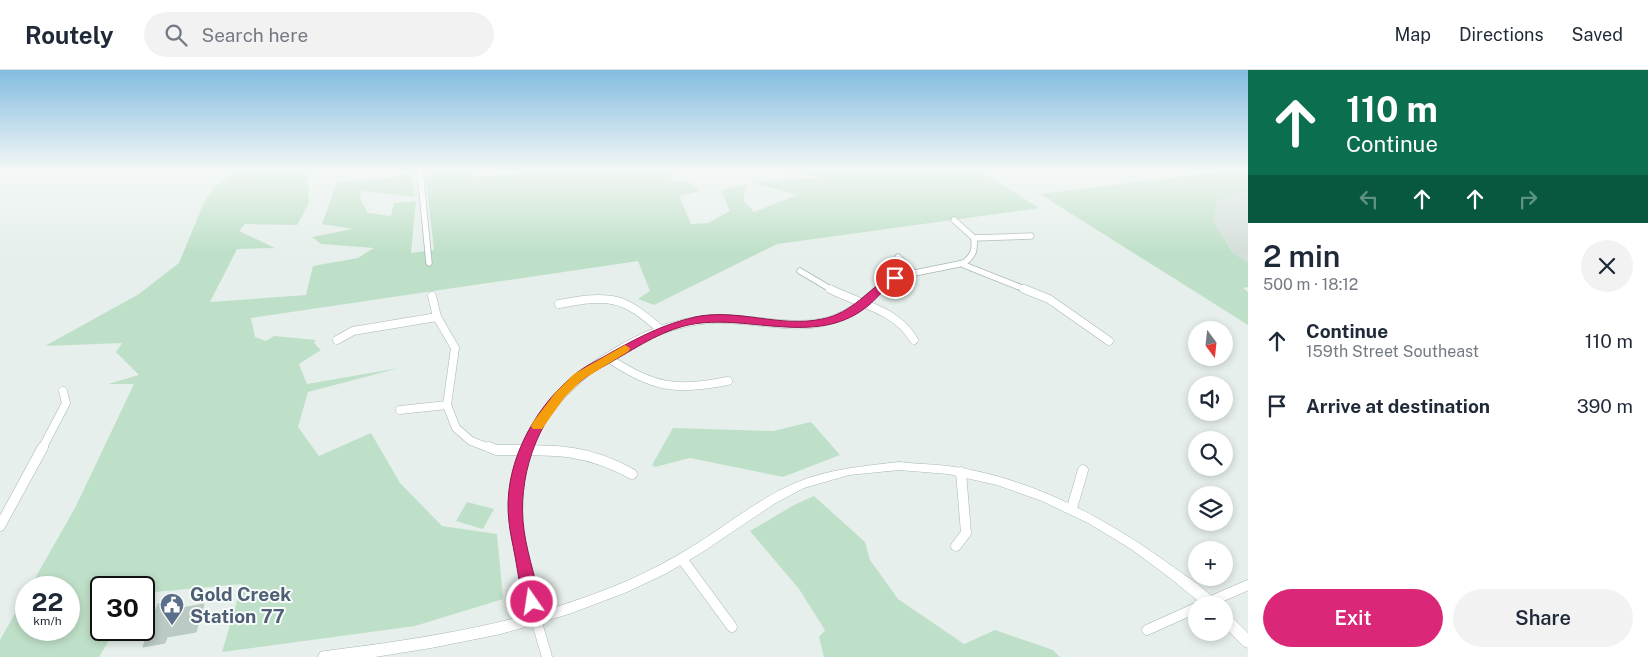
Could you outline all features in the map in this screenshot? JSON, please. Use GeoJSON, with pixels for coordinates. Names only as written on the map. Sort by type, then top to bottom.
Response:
{"type":"FeatureCollection","features":[{"type":"Feature","properties":{"kind":"street"},"geometry":{"type":"LineString","coordinates":[[423,197],[429,263]]}},
{"type":"Feature","properties":{"kind":"street"},"geometry":{"type":"LineString","coordinates":[[954,220],[974,238],[976,247],[973,255],[964,265]]}},
{"type":"Feature","properties":{"kind":"street"},"geometry":{"type":"LineString","coordinates":[[974,238],[1031,236]]}},
{"type":"Feature","properties":{"kind":"street"},"geometry":{"type":"LineString","coordinates":[[898,256],[913,272]]}},
{"type":"Feature","properties":{"kind":"street"},"geometry":{"type":"LineString","coordinates":[[547,657],[536,619],[516,521],[517,486],[525,450],[541,420],[560,395],[578,377],[608,358],[661,330],[697,320],[724,318],[793,326],[825,322],[848,314],[865,304],[884,284],[895,278],[913,272],[964,265],[1049,299],[1109,341]]}},
{"type":"Feature","properties":{"kind":"street"},"geometry":{"type":"LineString","coordinates":[[800,271],[832,290],[891,316],[910,330],[914,340]]}},
{"type":"Feature","properties":{"kind":"street"},"geometry":{"type":"LineString","coordinates":[[432,296],[437,317],[455,348],[447,405],[456,428],[471,441],[496,450],[574,452],[611,462],[632,474]]}},
{"type":"Feature","properties":{"kind":"street"},"geometry":{"type":"LineString","coordinates":[[559,304],[590,298],[613,298],[628,302],[639,309],[661,330]]}},
{"type":"Feature","properties":{"kind":"street"},"geometry":{"type":"LineString","coordinates":[[337,340],[353,331],[437,317]]}},
{"type":"Feature","properties":{"kind":"street"},"geometry":{"type":"LineString","coordinates":[[608,358],[643,379],[671,385],[706,386],[728,381]]}},
{"type":"Feature","properties":{"kind":"street"},"geometry":{"type":"LineString","coordinates":[[0,526],[6,518],[66,403],[64,391]]}},
{"type":"Feature","properties":{"kind":"street"},"geometry":{"type":"LineString","coordinates":[[400,410],[447,405]]}},
{"type":"Feature","properties":{"kind":"street"},"geometry":{"type":"LineString","coordinates":[[325,657],[409,648],[474,635],[536,619],[605,596],[682,559],[775,499],[799,486],[825,477],[874,467],[920,467],[961,472],[1029,490],[1072,508],[1141,548],[1198,596]]}},
{"type":"Feature","properties":{"kind":"street"},"geometry":{"type":"LineString","coordinates":[[1072,508],[1083,470]]}},
{"type":"Feature","properties":{"kind":"street"},"geometry":{"type":"LineString","coordinates":[[956,546],[966,533],[961,472]]}},
{"type":"Feature","properties":{"kind":"street"},"geometry":{"type":"LineString","coordinates":[[682,559],[732,627]]}},
{"type":"Feature","properties":{"kind":"street"},"geometry":{"type":"LineString","coordinates":[[1225,596],[1248,585]]}},
{"type":"Feature","properties":{"kind":"street"},"geometry":{"type":"LineString","coordinates":[[1147,630],[1188,612]]}},
{"type":"Feature","properties":{"kind":"street"},"geometry":{"type":"LineString","coordinates":[[1233,626],[1248,642]]}},
{"type":"Feature","properties":{"kind":"shaded area"},"geometry":{"type":"Polygon","coordinates":[[[1225,197],[1248,197],[1248,263],[1232,252],[1213,221],[1217,200],[1225,197]]]}},
{"type":"Feature","properties":{"kind":"green space"},"geometry":{"type":"Polygon","coordinates":[[[208,197],[309,197],[309,203],[297,225],[245,224],[239,231],[275,248],[237,249],[210,302],[306,295],[313,266],[358,258],[374,248],[321,244],[312,237],[353,229],[322,224],[332,197],[359,197],[368,213],[391,216],[394,203],[416,201],[411,253],[434,250],[428,197],[680,197],[691,224],[708,223],[730,211],[724,197],[744,197],[743,200],[754,212],[791,197],[1022,197],[1039,208],[777,244],[654,305],[638,299],[650,291],[638,261],[251,318],[255,337],[266,341],[274,336],[316,340],[314,343],[321,350],[299,364],[307,384],[399,368],[308,392],[298,427],[319,456],[371,433],[400,483],[442,526],[497,534],[503,599],[415,626],[222,652],[242,584],[155,592],[155,576],[90,576],[90,641],[108,641],[99,657],[0,657],[0,640],[15,613],[15,641],[80,641],[80,576],[36,576],[75,508],[134,384],[108,384],[139,375],[116,352],[122,343],[45,346],[139,294],[179,263],[208,197]]]}},
{"type":"Feature","properties":{"kind":"green space"},"geometry":{"type":"Polygon","coordinates":[[[1045,197],[1225,197],[1217,200],[1213,221],[1232,252],[1248,263],[1248,287],[1243,288],[1248,292],[1248,325],[1045,197]]]}},
{"type":"Feature","properties":{"kind":"green space"},"geometry":{"type":"Polygon","coordinates":[[[811,422],[840,455],[783,477],[690,458],[655,467],[652,465],[673,428],[773,431],[811,422]]]}},
{"type":"Feature","properties":{"kind":"green space"},"geometry":{"type":"Polygon","coordinates":[[[814,496],[865,542],[870,560],[898,599],[964,644],[995,630],[1053,650],[1060,657],[824,657],[819,637],[825,630],[799,589],[750,531],[794,505],[814,496]]]}},
{"type":"Feature","properties":{"kind":"green space"},"geometry":{"type":"Polygon","coordinates":[[[467,502],[494,509],[483,529],[456,521],[467,502]]]}},
{"type":"Feature","properties":{"kind":"building","name":"Gold Creek Station 77"},"geometry":{"type":"Polygon","coordinates":[[[179,600],[176,609],[204,604],[196,632],[167,637],[165,643],[143,647],[145,641],[155,641],[155,612],[158,604],[179,600]]]}},
{"type":"Feature","properties":{"kind":"slow traffic"},"geometry":{"type":"LineString","coordinates":[[538,426],[560,395],[578,377],[625,348]]}},
{"type":"Feature","properties":{"kind":"place","name":"Gold Creek Station 77"},"geometry":{"type":"Point","coordinates":[172,626]}},
{"type":"Feature","properties":{"kind":"route"},"geometry":{"type":"LineString","coordinates":[[532,602],[520,552],[516,521],[517,486],[525,450],[541,420],[560,395],[578,377],[646,337],[661,330],[697,320],[724,318],[793,326],[825,322],[848,314],[865,304],[884,284],[895,278]]}}]}
